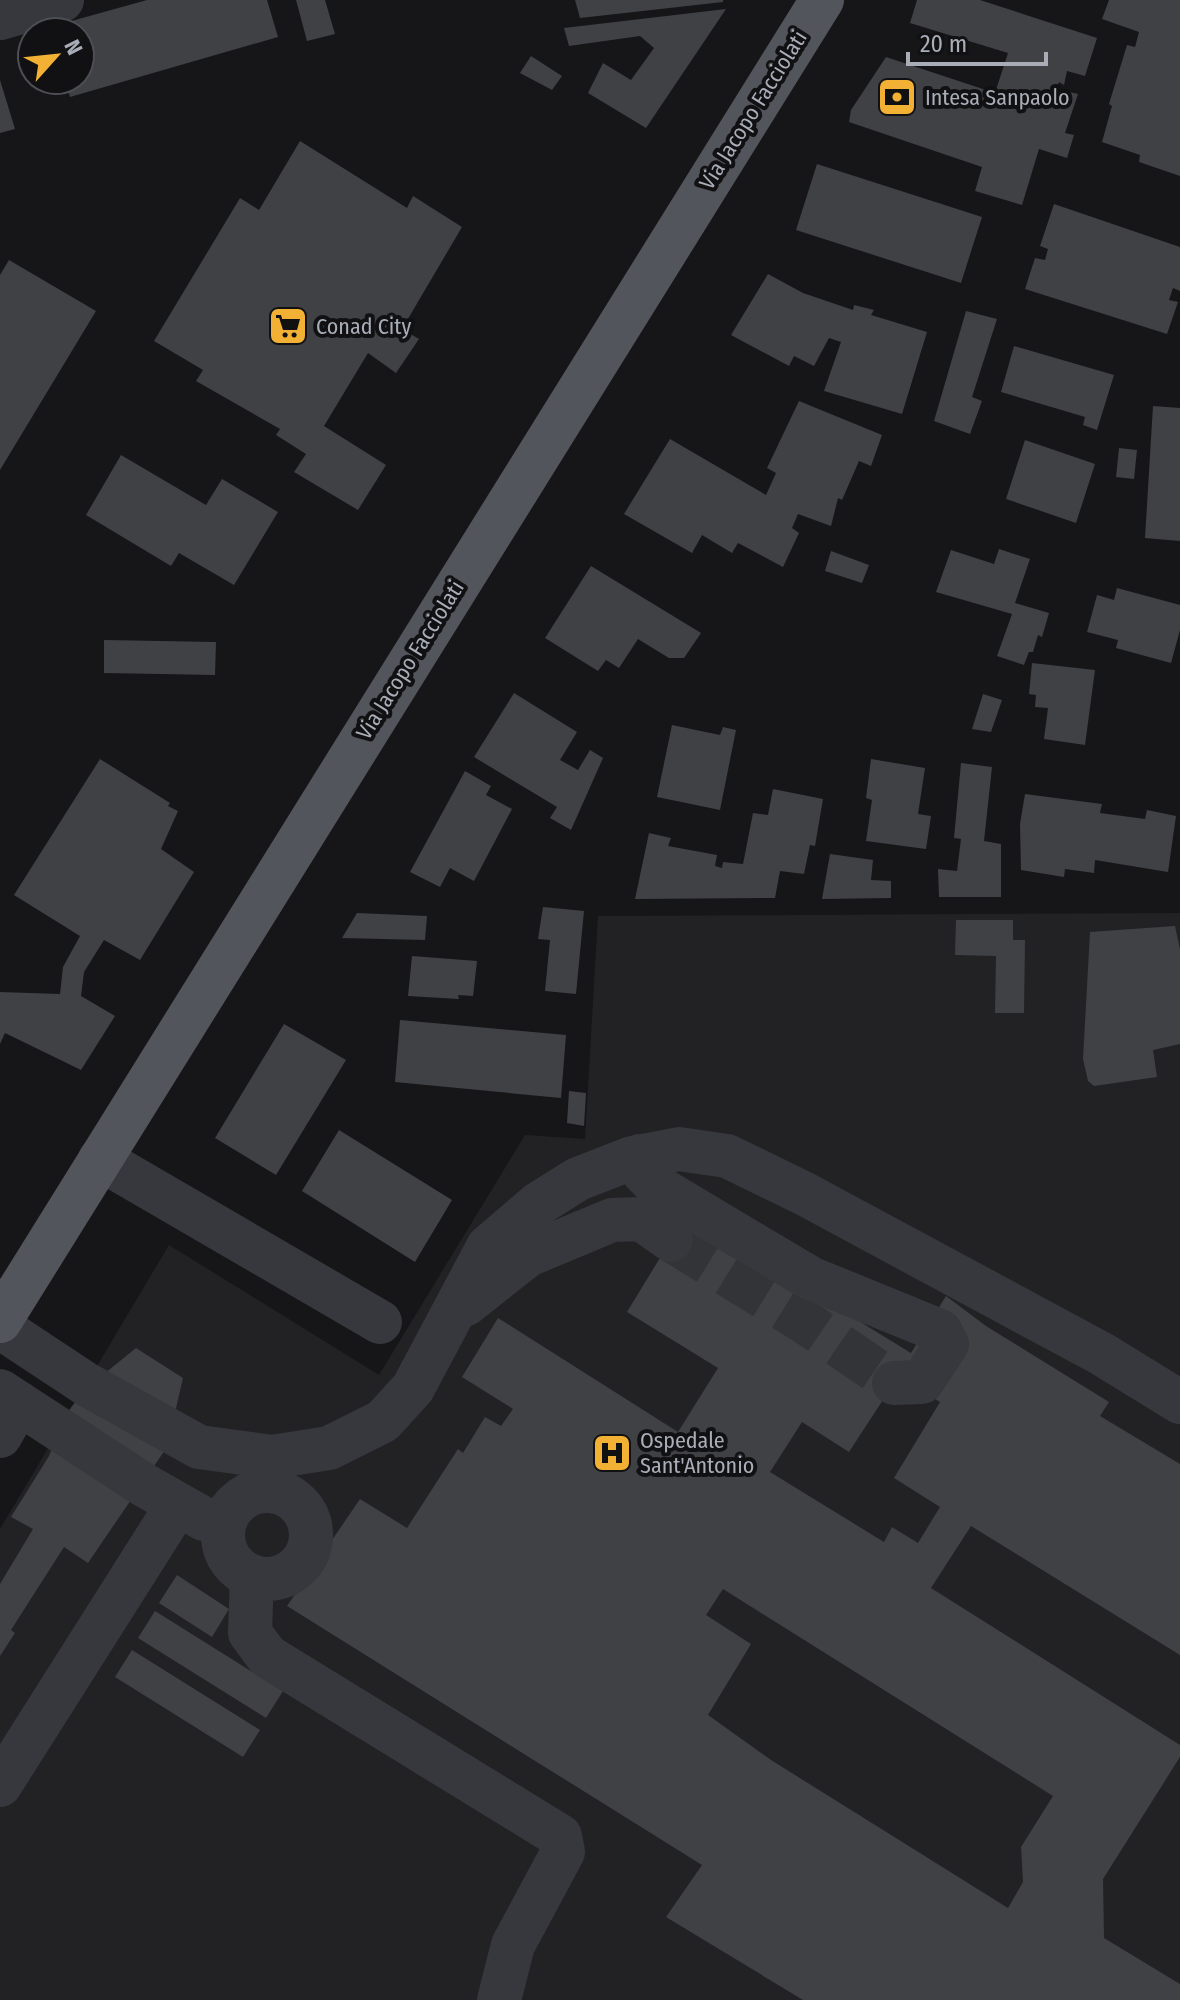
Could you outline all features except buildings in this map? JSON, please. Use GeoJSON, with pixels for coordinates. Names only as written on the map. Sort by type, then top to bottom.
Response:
{"type":"FeatureCollection","features":[{"type":"Feature","properties":{"kind":"main road","name":"Via Jacopo Facciolati"},"geometry":{"type":"LineString","coordinates":[[7,1300],[100,1159],[822,0]]}},
{"type":"Feature","properties":{"kind":"street"},"geometry":{"type":"LineString","coordinates":[[0,18],[62,0]]}},
{"type":"Feature","properties":{"kind":"street"},"geometry":{"type":"LineString","coordinates":[[262,1467],[329,1448],[383,1421],[413,1388],[488,1247],[538,1204],[578,1179],[640,1156],[679,1149],[727,1156],[805,1194],[1102,1354],[1180,1402]]}},
{"type":"Feature","properties":{"kind":"street"},"geometry":{"type":"LineString","coordinates":[[640,1156],[644,1173],[659,1188],[810,1278],[940,1331],[947,1344],[922,1382],[894,1383]]}},
{"type":"Feature","properties":{"kind":"street"},"geometry":{"type":"LineString","coordinates":[[100,1159],[380,1322]]}},
{"type":"Feature","properties":{"kind":"street"},"geometry":{"type":"LineString","coordinates":[[452,1316],[528,1255],[612,1220],[641,1219],[671,1240]]}},
{"type":"Feature","properties":{"kind":"street"},"geometry":{"type":"LineString","coordinates":[[7,1300],[181,1423],[199,1447],[262,1467],[298,1503],[307,1515],[317,1549],[295,1570],[267,1579],[252,1576],[230,1558],[224,1545],[223,1530],[234,1505],[258,1491],[262,1467]]}},
{"type":"Feature","properties":{"kind":"street"},"geometry":{"type":"LineString","coordinates":[[6,1410],[223,1530]]}},
{"type":"Feature","properties":{"kind":"street"},"geometry":{"type":"LineString","coordinates":[[0,1785],[161,1494],[163,1478],[181,1423]]}},
{"type":"Feature","properties":{"kind":"street"},"geometry":{"type":"LineString","coordinates":[[252,1576],[250,1633],[267,1656],[560,1836],[563,1852],[513,1945],[499,2000]]}},
{"type":"Feature","properties":{"kind":"shaded area","name":"Ospedale Sant'Antonio"},"geometry":{"type":"Polygon","coordinates":[[[1180,913],[1180,2000],[0,2000],[0,1529],[169,1245],[379,1375],[525,1135],[585,1139],[598,916],[1180,913]]]}},
{"type":"Feature","properties":{"kind":"tunnel"},"geometry":{"type":"LineString","coordinates":[[671,1240],[808,1324],[894,1383]]}},
{"type":"Feature","properties":{"kind":"place","name":"Intesa Sanpaolo"},"geometry":{"type":"Point","coordinates":[897,97]}},
{"type":"Feature","properties":{"kind":"place","name":"Conad City"},"geometry":{"type":"Point","coordinates":[288,326]}},
{"type":"Feature","properties":{"kind":"place","name":"Ospedale Sant'Antonio"},"geometry":{"type":"Point","coordinates":[612,1453]}}]}
